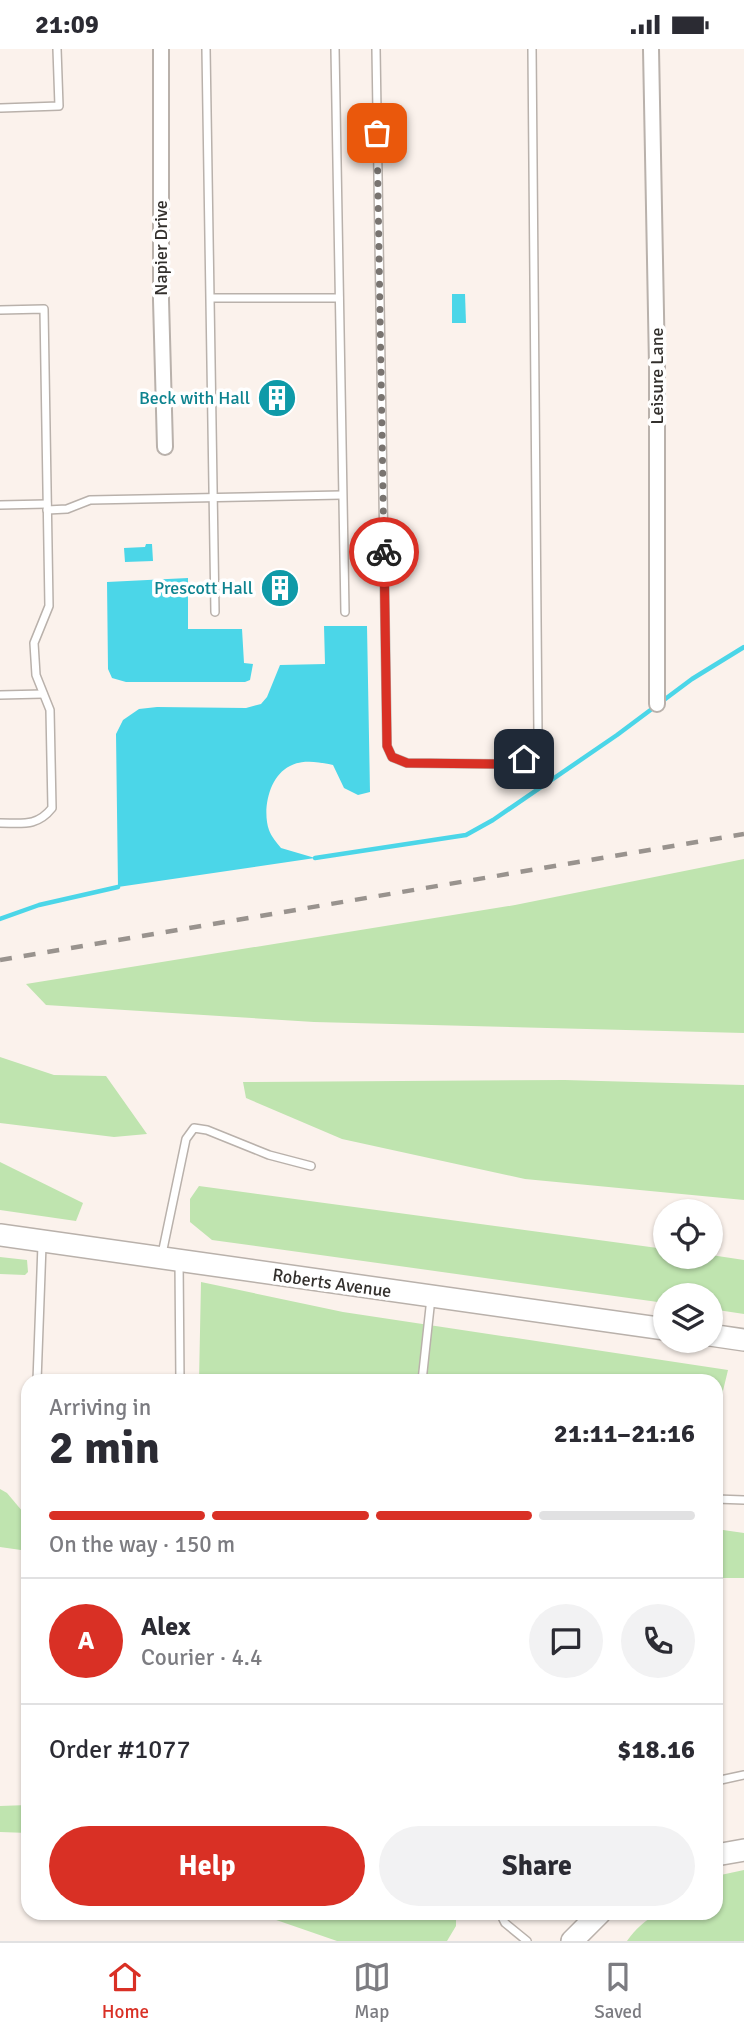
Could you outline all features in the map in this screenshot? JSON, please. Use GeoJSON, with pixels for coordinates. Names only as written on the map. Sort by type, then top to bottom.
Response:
{"type":"FeatureCollection","features":[{"type":"Feature","properties":{"kind":"street","name":"Napier Drive"},"geometry":{"type":"LineString","coordinates":[[161,49],[161,300],[165,447]]}},
{"type":"Feature","properties":{"kind":"street","name":"Leisure Lane"},"geometry":{"type":"LineString","coordinates":[[652,49],[657,366],[657,704]]}},
{"type":"Feature","properties":{"kind":"street","name":"Roberts Avenue"},"geometry":{"type":"LineString","coordinates":[[0,1235],[653,1327]]}},
{"type":"Feature","properties":{"kind":"street"},"geometry":{"type":"LineString","coordinates":[[723,1337],[744,1340]]}},
{"type":"Feature","properties":{"kind":"street"},"geometry":{"type":"LineString","coordinates":[[723,1854],[744,1850]]}},
{"type":"Feature","properties":{"kind":"lane"},"geometry":{"type":"LineString","coordinates":[[1,108],[59,106],[57,49]]}},
{"type":"Feature","properties":{"kind":"lane"},"geometry":{"type":"LineString","coordinates":[[206,49],[215,612]]}},
{"type":"Feature","properties":{"kind":"lane"},"geometry":{"type":"LineString","coordinates":[[335,49],[345,612]]}},
{"type":"Feature","properties":{"kind":"lane"},"geometry":{"type":"LineString","coordinates":[[376,49],[387,746],[392,757],[407,763],[498,764],[524,759],[533,751],[538,734],[533,49]]}},
{"type":"Feature","properties":{"kind":"lane"},"geometry":{"type":"LineString","coordinates":[[211,298],[339,298]]}},
{"type":"Feature","properties":{"kind":"lane"},"geometry":{"type":"LineString","coordinates":[[0,310],[44,309],[49,607],[34,643],[36,675],[50,710],[52,808],[43,819],[30,823],[0,823]]}},
{"type":"Feature","properties":{"kind":"lane"},"geometry":{"type":"LineString","coordinates":[[0,505],[67,509],[90,500],[342,495]]}},
{"type":"Feature","properties":{"kind":"lane"},"geometry":{"type":"LineString","coordinates":[[0,695],[43,694]]}},
{"type":"Feature","properties":{"kind":"lane"},"geometry":{"type":"LineString","coordinates":[[179,1374],[170,1259],[186,1139],[194,1128],[207,1130],[269,1155],[311,1166]]}},
{"type":"Feature","properties":{"kind":"lane"},"geometry":{"type":"LineString","coordinates":[[37,1374],[42,1241]]}},
{"type":"Feature","properties":{"kind":"lane"},"geometry":{"type":"LineString","coordinates":[[423,1374],[431,1297]]}},
{"type":"Feature","properties":{"kind":"lane"},"geometry":{"type":"LineString","coordinates":[[723,1499],[744,1500]]}},
{"type":"Feature","properties":{"kind":"lane"},"geometry":{"type":"LineString","coordinates":[[723,1780],[744,1775]]}},
{"type":"Feature","properties":{"kind":"lane"},"geometry":{"type":"LineString","coordinates":[[504,1920],[527,1941]]}},
{"type":"Feature","properties":{"kind":"green space"},"geometry":{"type":"Polygon","coordinates":[[[744,859],[744,1033],[314,1022],[46,1005],[26,984],[515,905],[744,859]]]}},
{"type":"Feature","properties":{"kind":"green space"},"geometry":{"type":"Polygon","coordinates":[[[0,1057],[54,1075],[106,1076],[147,1134],[114,1137],[0,1123],[0,1057]]]}},
{"type":"Feature","properties":{"kind":"green space"},"geometry":{"type":"Polygon","coordinates":[[[565,1080],[744,1085],[744,1200],[525,1179],[342,1139],[246,1098],[243,1082],[565,1080]]]}},
{"type":"Feature","properties":{"kind":"green space"},"geometry":{"type":"Polygon","coordinates":[[[0,1162],[83,1203],[76,1221],[0,1210],[0,1162]]]}},
{"type":"Feature","properties":{"kind":"green space"},"geometry":{"type":"Polygon","coordinates":[[[199,1186],[653,1247],[653,1269],[723,1269],[723,1257],[744,1260],[744,1314],[723,1311],[723,1283],[653,1283],[653,1301],[212,1240],[190,1222],[190,1199],[199,1186]]]}},
{"type":"Feature","properties":{"kind":"green space"},"geometry":{"type":"Polygon","coordinates":[[[0,1257],[27,1260],[28,1272],[25,1275],[0,1274],[0,1257]]]}},
{"type":"Feature","properties":{"kind":"green space"},"geometry":{"type":"Polygon","coordinates":[[[201,1282],[343,1312],[728,1370],[723,1391],[723,1374],[199,1374],[201,1282]]]}},
{"type":"Feature","properties":{"kind":"green space"},"geometry":{"type":"Polygon","coordinates":[[[0,1489],[21,1510],[21,1550],[0,1547],[0,1489]]]}},
{"type":"Feature","properties":{"kind":"green space"},"geometry":{"type":"Polygon","coordinates":[[[723,1530],[744,1533],[744,1578],[723,1578],[723,1530]]]}},
{"type":"Feature","properties":{"kind":"green space"},"geometry":{"type":"Polygon","coordinates":[[[21,1805],[21,1833],[0,1832],[0,1806],[21,1805]]]}},
{"type":"Feature","properties":{"kind":"green space"},"geometry":{"type":"Polygon","coordinates":[[[744,1870],[744,1941],[627,1941],[648,1920],[723,1920],[723,1874],[744,1870]]]}},
{"type":"Feature","properties":{"kind":"green space"},"geometry":{"type":"Polygon","coordinates":[[[276,1920],[456,1920],[456,1926],[447,1941],[337,1941],[276,1920]]]}},
{"type":"Feature","properties":{"kind":"water"},"geometry":{"type":"Polygon","coordinates":[[[452,294],[465,294],[466,323],[452,323],[452,294]]]}},
{"type":"Feature","properties":{"kind":"water"},"geometry":{"type":"Polygon","coordinates":[[[146,544],[152,544],[153,561],[125,562],[124,548],[145,547],[146,544]]]}},
{"type":"Feature","properties":{"kind":"water"},"geometry":{"type":"Polygon","coordinates":[[[188,578],[188,629],[242,629],[244,663],[253,664],[250,680],[126,682],[112,678],[108,669],[107,582],[188,578]]]}},
{"type":"Feature","properties":{"kind":"water"},"geometry":{"type":"Polygon","coordinates":[[[324,626],[367,626],[370,792],[358,795],[344,788],[333,765],[300,762],[283,771],[272,785],[267,804],[267,822],[271,835],[281,848],[315,858],[118,887],[116,734],[123,720],[139,709],[246,708],[261,704],[267,697],[280,665],[325,664],[324,626]]]}},
{"type":"Feature","properties":{"kind":"waterway"},"geometry":{"type":"LineString","coordinates":[[315,858],[466,835],[493,820],[617,735],[692,679],[744,647]]}},
{"type":"Feature","properties":{"kind":"waterway"},"geometry":{"type":"LineString","coordinates":[[0,919],[39,905],[118,887]]}},
{"type":"Feature","properties":{"kind":"railway"},"geometry":{"type":"LineString","coordinates":[[0,960],[744,834]]}},
{"type":"Feature","properties":{"kind":"way so far"},"geometry":{"type":"LineString","coordinates":[[377,133],[384,552]]}},
{"type":"Feature","properties":{"kind":"place","name":"Beck with Hall"},"geometry":{"type":"Point","coordinates":[277,398]}},
{"type":"Feature","properties":{"kind":"place","name":"Prescott Hall"},"geometry":{"type":"Point","coordinates":[280,588]}},
{"type":"Feature","properties":{"kind":"route"},"geometry":{"type":"LineString","coordinates":[[384,552],[387,746],[392,757],[407,763],[498,764],[524,759]]}}]}
